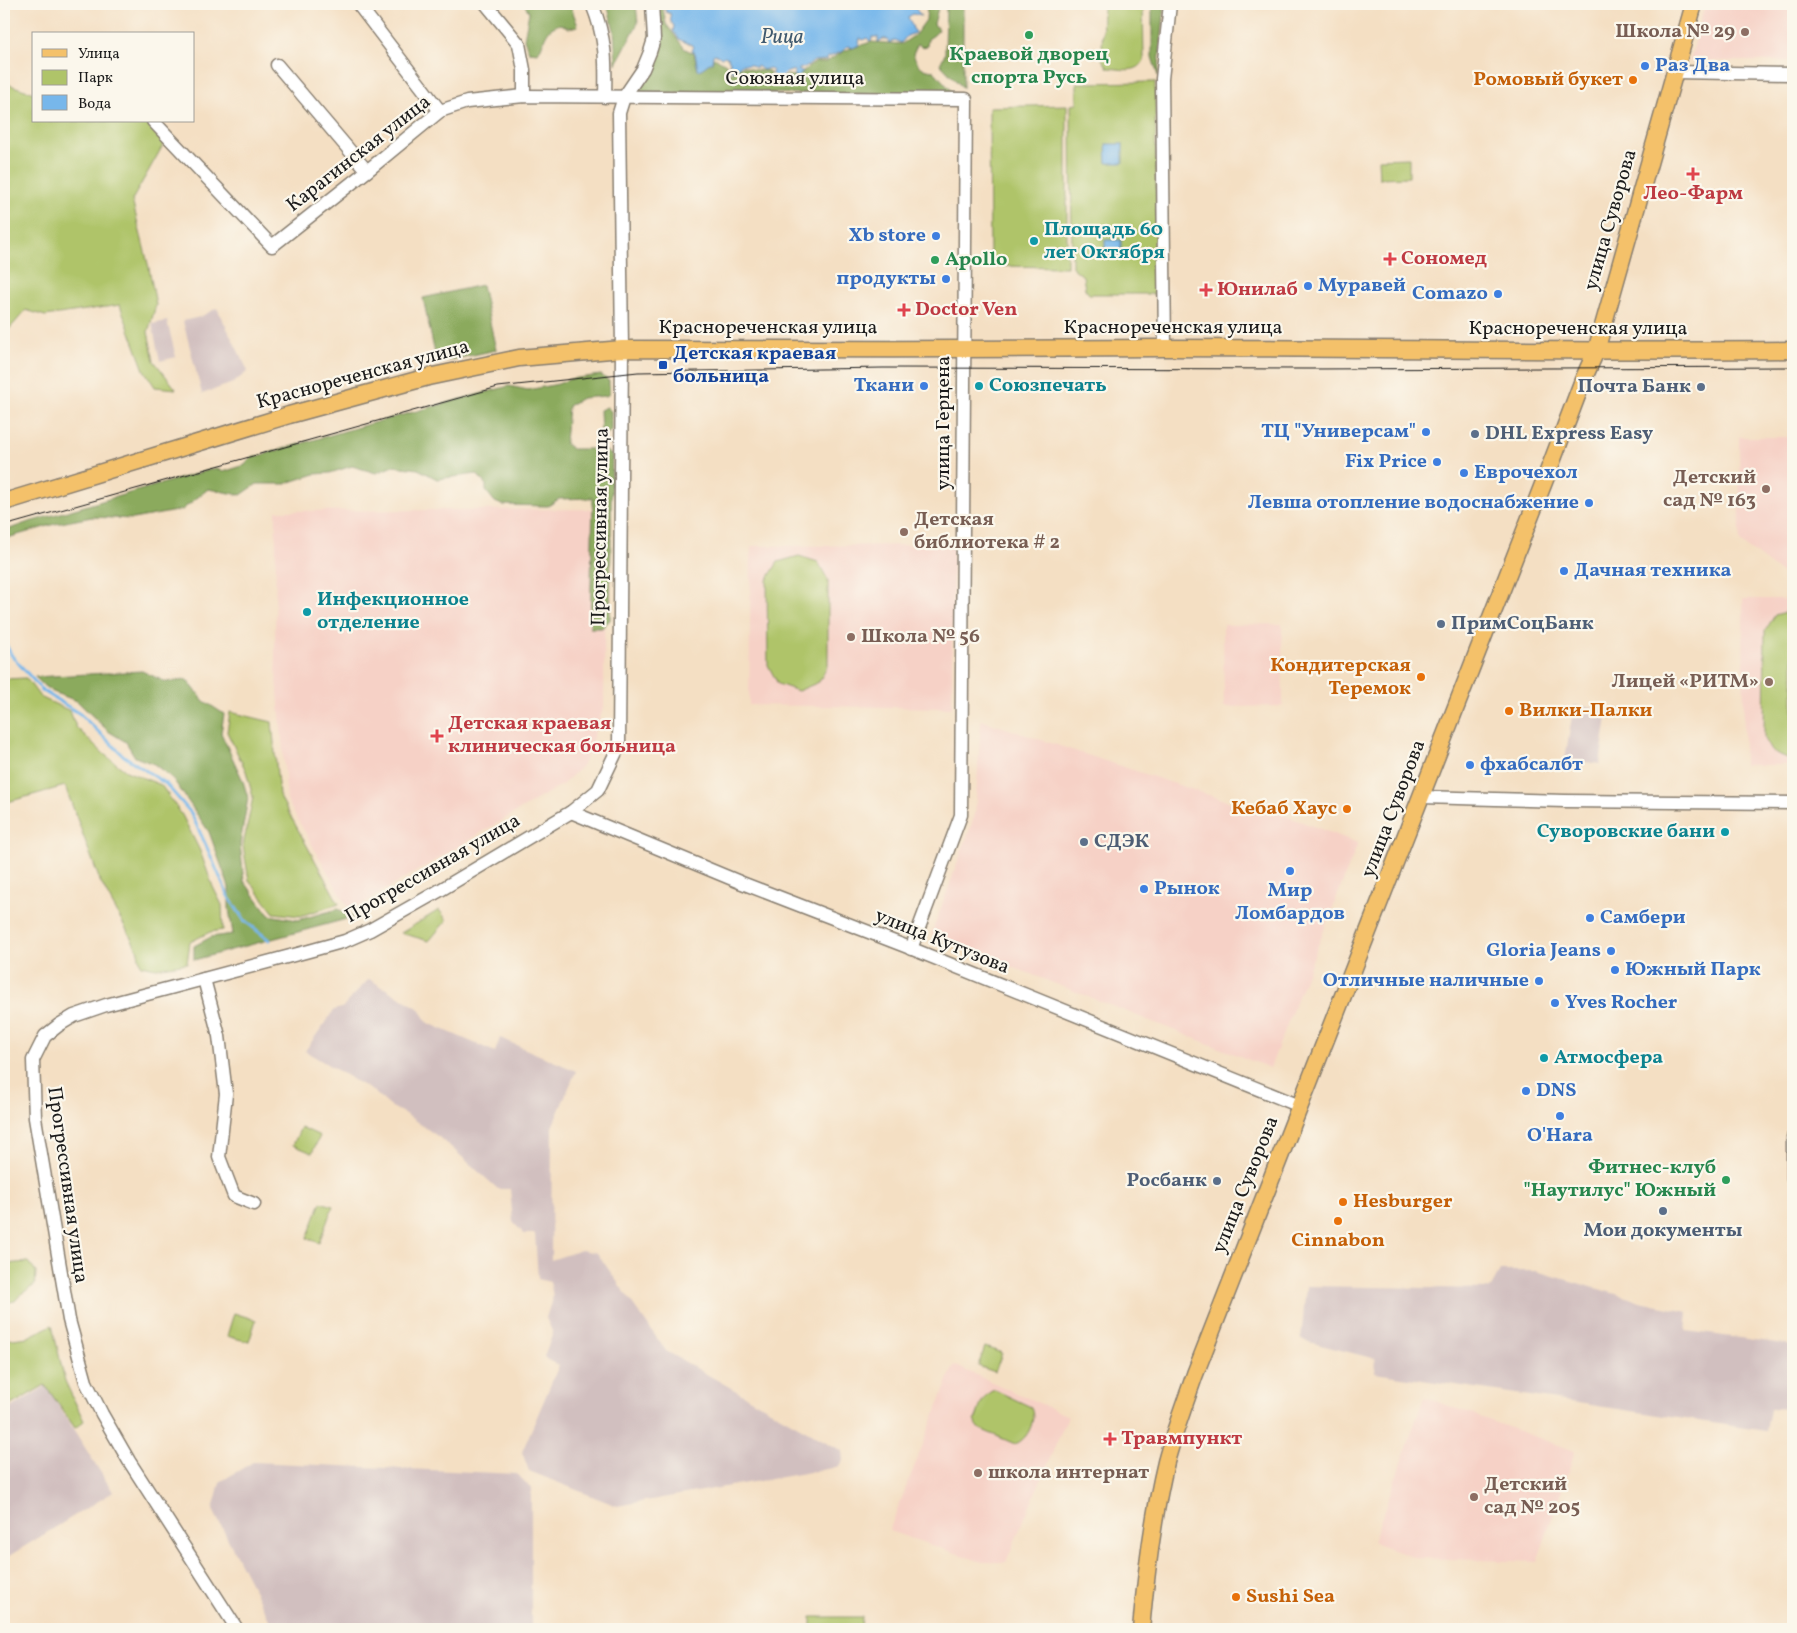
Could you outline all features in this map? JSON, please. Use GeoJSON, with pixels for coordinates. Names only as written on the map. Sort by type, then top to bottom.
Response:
{"type":"FeatureCollection","features":[{"type":"Feature","properties":{"kind":"main road","name":"улица Суворова"},"geometry":{"type":"LineString","coordinates":[[1141,1629],[1145,1586],[1157,1505],[1167,1461],[1195,1374],[1583,380],[1596,351],[1694,4]]}},
{"type":"Feature","properties":{"kind":"main road","name":"Краснореченская улица"},"geometry":{"type":"LineString","coordinates":[[4,502],[280,418],[428,377],[519,358],[622,349],[1793,350]]}},
{"type":"Feature","properties":{"kind":"street"},"geometry":{"type":"LineString","coordinates":[[358,4],[440,111]]}},
{"type":"Feature","properties":{"kind":"street"},"geometry":{"type":"LineString","coordinates":[[486,4],[519,44],[524,70],[524,96]]}},
{"type":"Feature","properties":{"kind":"street"},"geometry":{"type":"LineString","coordinates":[[592,4],[605,44],[605,97]]}},
{"type":"Feature","properties":{"kind":"street","name":"Прогрессивная улица"},"geometry":{"type":"LineString","coordinates":[[237,1629],[129,1461],[86,1382],[67,1310],[35,1118],[33,1060],[45,1036],[58,1025],[74,1016],[106,1005],[336,943],[370,930],[570,812],[598,790],[619,746],[622,349],[619,113],[624,97],[643,69],[654,39],[652,4]]}},
{"type":"Feature","properties":{"kind":"street"},"geometry":{"type":"LineString","coordinates":[[1165,348],[1162,79],[1170,4]]}},
{"type":"Feature","properties":{"kind":"street"},"geometry":{"type":"LineString","coordinates":[[277,65],[367,172]]}},
{"type":"Feature","properties":{"kind":"street"},"geometry":{"type":"LineString","coordinates":[[1675,72],[1793,74]]}},
{"type":"Feature","properties":{"kind":"street","name":"Карагинская улица"},"geometry":{"type":"LineString","coordinates":[[154,122],[272,246],[367,172],[440,111],[467,102],[524,96],[624,97]]}},
{"type":"Feature","properties":{"kind":"street","name":"Союзная улица"},"geometry":{"type":"LineString","coordinates":[[624,97],[966,99]]}},
{"type":"Feature","properties":{"kind":"street","name":"улица Герцена"},"geometry":{"type":"LineString","coordinates":[[911,949],[961,815],[966,99]]}},
{"type":"Feature","properties":{"kind":"street"},"geometry":{"type":"LineString","coordinates":[[1421,797],[1565,801],[1793,803]]}},
{"type":"Feature","properties":{"kind":"street","name":"улица Кутузова"},"geometry":{"type":"LineString","coordinates":[[570,812],[742,883],[1300,1106]]}},
{"type":"Feature","properties":{"kind":"street"},"geometry":{"type":"LineString","coordinates":[[204,979],[219,1036],[226,1094],[219,1157],[234,1196],[254,1204]]}},
{"type":"Feature","properties":{"kind":"street"},"geometry":{"type":"LineString","coordinates":[[1793,1137],[1793,1180]]}},
{"type":"Feature","properties":{"kind":"shaded area","name":"Школа № 29"},"geometry":{"type":"Polygon","coordinates":[[[1705,4],[1793,4],[1793,61],[1690,61],[1705,4]]]}},
{"type":"Feature","properties":{"kind":"shaded area"},"geometry":{"type":"Polygon","coordinates":[[[217,308],[248,371],[233,383],[202,394],[183,321],[200,317],[217,308]]]}},
{"type":"Feature","properties":{"kind":"shaded area"},"geometry":{"type":"Polygon","coordinates":[[[167,321],[176,357],[160,361],[152,324],[167,321]]]}},
{"type":"Feature","properties":{"kind":"shaded area","name":"Детский сад № 163"},"geometry":{"type":"Polygon","coordinates":[[[1739,437],[1793,437],[1793,577],[1786,577],[1740,542],[1739,437]]]}},
{"type":"Feature","properties":{"kind":"shaded area","name":"Детская краевая клиническая больница"},"geometry":{"type":"Polygon","coordinates":[[[605,509],[604,707],[583,765],[563,784],[350,911],[287,801],[275,656],[276,511],[605,509]]]}},
{"type":"Feature","properties":{"kind":"shaded area","name":"Школа № 56"},"geometry":{"type":"Polygon","coordinates":[[[953,545],[952,708],[749,705],[751,546],[953,545]]]}},
{"type":"Feature","properties":{"kind":"shaded area","name":"Лицей «РИТМ»"},"geometry":{"type":"Polygon","coordinates":[[[1743,599],[1793,599],[1793,765],[1744,765],[1743,599]]]}},
{"type":"Feature","properties":{"kind":"shaded area"},"geometry":{"type":"Polygon","coordinates":[[[1282,624],[1283,706],[1224,707],[1223,625],[1282,624]]]}},
{"type":"Feature","properties":{"kind":"shaded area"},"geometry":{"type":"Polygon","coordinates":[[[1574,705],[1608,710],[1600,764],[1565,759],[1574,705]]]}},
{"type":"Feature","properties":{"kind":"shaded area","name":"Рынок"},"geometry":{"type":"Polygon","coordinates":[[[981,720],[1230,802],[1249,802],[1358,843],[1270,1068],[931,935],[975,815],[981,720]]]}},
{"type":"Feature","properties":{"kind":"shaded area"},"geometry":{"type":"Polygon","coordinates":[[[369,979],[418,1008],[428,1023],[495,1052],[500,1038],[576,1071],[552,1127],[551,1260],[581,1250],[597,1253],[666,1351],[842,1451],[843,1460],[838,1467],[617,1506],[529,1471],[522,1452],[559,1365],[546,1359],[544,1356],[553,1333],[546,1318],[553,1296],[550,1282],[538,1279],[535,1234],[524,1234],[513,1222],[510,1189],[498,1189],[443,1140],[407,1115],[390,1106],[374,1092],[305,1051],[334,1010],[342,1008],[369,979]]]}},
{"type":"Feature","properties":{"kind":"shaded area"},"geometry":{"type":"Polygon","coordinates":[[[1500,1271],[1536,1271],[1654,1305],[1688,1312],[1686,1331],[1793,1345],[1793,1409],[1770,1408],[1766,1431],[1375,1373],[1376,1359],[1301,1340],[1306,1286],[1490,1289],[1500,1271]]]}},
{"type":"Feature","properties":{"kind":"shaded area","name":"школа интернат"},"geometry":{"type":"Polygon","coordinates":[[[954,1365],[1068,1416],[1006,1562],[982,1562],[889,1531],[954,1365]]]}},
{"type":"Feature","properties":{"kind":"shaded area"},"geometry":{"type":"Polygon","coordinates":[[[46,1386],[113,1492],[4,1559],[4,1412],[46,1386]]]}},
{"type":"Feature","properties":{"kind":"shaded area","name":"Детский сад № 205"},"geometry":{"type":"Polygon","coordinates":[[[1424,1397],[1575,1451],[1537,1562],[1418,1558],[1373,1542],[1424,1397]]]}},
{"type":"Feature","properties":{"kind":"shaded area"},"geometry":{"type":"Polygon","coordinates":[[[253,1462],[517,1474],[531,1488],[531,1629],[274,1629],[213,1510],[220,1482],[253,1462]]]}},
{"type":"Feature","properties":{"kind":"green space"},"geometry":{"type":"Polygon","coordinates":[[[524,4],[570,4],[578,26],[569,28],[561,24],[551,28],[538,53],[529,52],[524,39],[529,12],[524,4]]]}},
{"type":"Feature","properties":{"kind":"green space"},"geometry":{"type":"Polygon","coordinates":[[[607,4],[636,4],[638,23],[616,64],[614,30],[607,4]]]}},
{"type":"Feature","properties":{"kind":"green space"},"geometry":{"type":"Polygon","coordinates":[[[658,4],[662,4],[666,24],[685,49],[694,53],[698,70],[712,62],[714,57],[726,64],[728,72],[733,74],[735,70],[743,66],[754,70],[769,71],[773,85],[778,85],[786,75],[799,77],[803,71],[816,62],[826,62],[846,50],[871,42],[902,44],[915,35],[926,20],[927,4],[939,4],[934,24],[939,30],[928,39],[927,46],[921,47],[918,43],[913,54],[920,66],[934,71],[955,95],[639,92],[653,63],[660,40],[661,29],[658,4]]]}},
{"type":"Feature","properties":{"kind":"green space"},"geometry":{"type":"Polygon","coordinates":[[[946,4],[963,4],[963,88],[940,64],[945,54],[946,4]]]}},
{"type":"Feature","properties":{"kind":"green space"},"geometry":{"type":"Polygon","coordinates":[[[1103,4],[1143,4],[1144,60],[1138,67],[1129,70],[1108,68],[1102,59],[1103,4]]]}},
{"type":"Feature","properties":{"kind":"green space"},"geometry":{"type":"Polygon","coordinates":[[[1152,4],[1165,4],[1158,76],[1152,57],[1152,4]]]}},
{"type":"Feature","properties":{"kind":"green space"},"geometry":{"type":"Polygon","coordinates":[[[1155,82],[1157,294],[1089,294],[1085,289],[1083,276],[1072,267],[1071,105],[1077,104],[1077,83],[1155,82]]]}},
{"type":"Feature","properties":{"kind":"green space"},"geometry":{"type":"Polygon","coordinates":[[[4,83],[32,92],[32,122],[149,122],[166,140],[132,200],[156,305],[148,332],[154,361],[176,389],[155,387],[144,370],[120,305],[45,316],[26,310],[4,335],[4,83]]]}},
{"type":"Feature","properties":{"kind":"green space"},"geometry":{"type":"Polygon","coordinates":[[[1067,105],[1067,267],[990,266],[989,107],[1067,105]]]}},
{"type":"Feature","properties":{"kind":"green space"},"geometry":{"type":"Polygon","coordinates":[[[1409,158],[1409,177],[1379,178],[1378,159],[1409,158]]]}},
{"type":"Feature","properties":{"kind":"green space"},"geometry":{"type":"Polygon","coordinates":[[[482,285],[496,350],[437,363],[423,298],[482,285]]]}},
{"type":"Feature","properties":{"kind":"green space"},"geometry":{"type":"Polygon","coordinates":[[[601,375],[609,381],[609,394],[606,396],[582,398],[568,406],[565,443],[572,449],[603,449],[612,455],[610,620],[602,628],[590,628],[593,498],[559,499],[548,506],[502,505],[495,502],[486,491],[486,485],[477,474],[437,479],[418,469],[393,466],[376,473],[352,466],[330,473],[315,474],[284,484],[257,484],[241,495],[208,489],[182,510],[133,519],[92,517],[55,524],[4,539],[4,531],[26,523],[216,468],[223,472],[245,465],[251,458],[369,424],[509,386],[528,390],[558,384],[570,379],[601,375]]]}},
{"type":"Feature","properties":{"kind":"green space"},"geometry":{"type":"Polygon","coordinates":[[[607,407],[611,411],[611,431],[605,435],[601,432],[600,410],[607,407]]]}},
{"type":"Feature","properties":{"kind":"green space"},"geometry":{"type":"Polygon","coordinates":[[[799,556],[818,562],[828,580],[828,665],[819,682],[798,691],[778,684],[768,665],[767,580],[778,562],[799,556]]]}},
{"type":"Feature","properties":{"kind":"green space"},"geometry":{"type":"Polygon","coordinates":[[[1793,610],[1792,760],[1771,751],[1764,739],[1765,631],[1775,615],[1793,610]]]}},
{"type":"Feature","properties":{"kind":"green space"},"geometry":{"type":"Polygon","coordinates":[[[142,671],[166,682],[187,680],[204,701],[224,714],[221,733],[243,781],[248,798],[240,844],[244,881],[269,915],[298,920],[338,909],[354,917],[194,960],[194,946],[211,937],[233,934],[229,909],[229,887],[209,832],[173,779],[154,764],[135,757],[126,742],[108,731],[77,701],[53,692],[35,677],[142,671]]]}},
{"type":"Feature","properties":{"kind":"green space"},"geometry":{"type":"Polygon","coordinates":[[[26,678],[40,697],[70,711],[76,727],[105,755],[126,771],[161,785],[182,815],[200,851],[213,887],[222,905],[223,930],[210,932],[190,942],[187,963],[156,968],[141,965],[137,949],[100,881],[65,786],[4,803],[4,679],[26,678]]]}},
{"type":"Feature","properties":{"kind":"green space"},"geometry":{"type":"Polygon","coordinates":[[[230,712],[272,722],[279,795],[339,904],[300,916],[274,913],[249,880],[243,846],[253,797],[246,771],[227,732],[230,712]]]}},
{"type":"Feature","properties":{"kind":"green space"},"geometry":{"type":"Polygon","coordinates":[[[439,910],[447,920],[429,941],[401,933],[439,910]]]}},
{"type":"Feature","properties":{"kind":"green space"},"geometry":{"type":"Polygon","coordinates":[[[301,1127],[320,1136],[312,1153],[293,1145],[301,1127]]]}},
{"type":"Feature","properties":{"kind":"green space"},"geometry":{"type":"Polygon","coordinates":[[[321,1202],[333,1206],[319,1243],[307,1238],[321,1202]]]}},
{"type":"Feature","properties":{"kind":"green space"},"geometry":{"type":"Polygon","coordinates":[[[28,1262],[36,1272],[35,1285],[21,1294],[15,1301],[4,1303],[4,1264],[28,1262]]]}},
{"type":"Feature","properties":{"kind":"green space"},"geometry":{"type":"Polygon","coordinates":[[[234,1313],[256,1320],[249,1342],[227,1336],[234,1313]]]}},
{"type":"Feature","properties":{"kind":"green space"},"geometry":{"type":"Polygon","coordinates":[[[52,1325],[65,1381],[84,1421],[75,1428],[45,1385],[4,1409],[4,1340],[28,1337],[52,1325]]]}},
{"type":"Feature","properties":{"kind":"green space"},"geometry":{"type":"Polygon","coordinates":[[[985,1347],[1002,1353],[995,1372],[978,1366],[985,1347]]]}},
{"type":"Feature","properties":{"kind":"green space"},"geometry":{"type":"Polygon","coordinates":[[[995,1390],[1031,1407],[1033,1412],[1032,1423],[1027,1434],[1020,1442],[1015,1444],[980,1429],[977,1425],[975,1420],[984,1398],[995,1390]]]}},
{"type":"Feature","properties":{"kind":"green space"},"geometry":{"type":"Polygon","coordinates":[[[811,1617],[862,1617],[861,1629],[811,1629],[811,1617]]]}},
{"type":"Feature","properties":{"kind":"water","name":"Рица"},"geometry":{"type":"Polygon","coordinates":[[[665,4],[914,4],[912,8],[915,8],[921,16],[913,14],[908,17],[915,33],[907,36],[901,43],[895,40],[889,43],[887,39],[878,42],[878,37],[872,37],[872,40],[869,41],[867,38],[863,40],[860,38],[859,45],[853,48],[847,46],[843,51],[827,58],[827,60],[814,61],[808,66],[799,69],[799,71],[803,71],[799,77],[794,76],[794,70],[785,73],[777,82],[774,82],[771,73],[773,72],[770,68],[763,70],[757,66],[756,68],[751,65],[742,64],[732,72],[732,68],[728,67],[731,64],[729,64],[729,58],[724,56],[722,58],[715,54],[713,55],[712,62],[698,70],[692,45],[680,40],[673,31],[674,26],[671,22],[670,13],[667,13],[664,7],[665,4]]]}},
{"type":"Feature","properties":{"kind":"water"},"geometry":{"type":"Polygon","coordinates":[[[1106,144],[1123,144],[1123,163],[1107,163],[1106,144]]]}},
{"type":"Feature","properties":{"kind":"water"},"geometry":{"type":"Polygon","coordinates":[[[1105,240],[1121,240],[1121,256],[1105,256],[1105,240]]]}},
{"type":"Feature","properties":{"kind":"waterway"},"geometry":{"type":"LineString","coordinates":[[4,641],[12,656],[43,691],[80,714],[124,756],[166,784],[191,813],[228,896],[244,920],[269,940]]}},
{"type":"Feature","properties":{"kind":"tram line"},"geometry":{"type":"LineString","coordinates":[[4,526],[498,387],[638,372],[883,368],[1793,367]]}},
{"type":"Feature","properties":{"kind":"place","name":"Школа № 29"},"geometry":{"type":"Point","coordinates":[1745,32]}},
{"type":"Feature","properties":{"kind":"place","name":"Краевой дворец спорта Русь"},"geometry":{"type":"Point","coordinates":[1029,35]}},
{"type":"Feature","properties":{"kind":"place","name":"Раз Два"},"geometry":{"type":"Point","coordinates":[1645,66]}},
{"type":"Feature","properties":{"kind":"place","name":"Ромовый букет"},"geometry":{"type":"Point","coordinates":[1633,80]}},
{"type":"Feature","properties":{"kind":"place","name":"Лео-Фарм"},"geometry":{"type":"Point","coordinates":[1693,174]}},
{"type":"Feature","properties":{"kind":"place","name":"Xb store"},"geometry":{"type":"Point","coordinates":[936,236]}},
{"type":"Feature","properties":{"kind":"place","name":"Площадь 60 лет Октября"},"geometry":{"type":"Point","coordinates":[1034,241]}},
{"type":"Feature","properties":{"kind":"place","name":"Сономед"},"geometry":{"type":"Point","coordinates":[1390,259]}},
{"type":"Feature","properties":{"kind":"place","name":"Apollo"},"geometry":{"type":"Point","coordinates":[935,260]}},
{"type":"Feature","properties":{"kind":"place","name":"продукты"},"geometry":{"type":"Point","coordinates":[946,279]}},
{"type":"Feature","properties":{"kind":"place","name":"Муравей"},"geometry":{"type":"Point","coordinates":[1308,286]}},
{"type":"Feature","properties":{"kind":"place","name":"Юнилаб"},"geometry":{"type":"Point","coordinates":[1206,290]}},
{"type":"Feature","properties":{"kind":"place","name":"Comazo"},"geometry":{"type":"Point","coordinates":[1498,294]}},
{"type":"Feature","properties":{"kind":"place","name":"Doctor Ven"},"geometry":{"type":"Point","coordinates":[904,310]}},
{"type":"Feature","properties":{"kind":"place","name":"Детская краевая больница"},"geometry":{"type":"Point","coordinates":[663,365]}},
{"type":"Feature","properties":{"kind":"place","name":"Ткани"},"geometry":{"type":"Point","coordinates":[924,386]}},
{"type":"Feature","properties":{"kind":"place","name":"Союзпечать"},"geometry":{"type":"Point","coordinates":[979,386]}},
{"type":"Feature","properties":{"kind":"place","name":"Почта Банк"},"geometry":{"type":"Point","coordinates":[1701,387]}},
{"type":"Feature","properties":{"kind":"place","name":"ТЦ \"Универсам\""},"geometry":{"type":"Point","coordinates":[1426,432]}},
{"type":"Feature","properties":{"kind":"place","name":"DHL Express Easy"},"geometry":{"type":"Point","coordinates":[1475,434]}},
{"type":"Feature","properties":{"kind":"place","name":"Fix Price"},"geometry":{"type":"Point","coordinates":[1437,462]}},
{"type":"Feature","properties":{"kind":"place","name":"Еврочехол"},"geometry":{"type":"Point","coordinates":[1464,473]}},
{"type":"Feature","properties":{"kind":"place","name":"Детский сад № 163"},"geometry":{"type":"Point","coordinates":[1766,489]}},
{"type":"Feature","properties":{"kind":"place","name":"Левша отопление водоснабжение"},"geometry":{"type":"Point","coordinates":[1589,503]}},
{"type":"Feature","properties":{"kind":"place","name":"Детская библиотека # 2"},"geometry":{"type":"Point","coordinates":[904,532]}},
{"type":"Feature","properties":{"kind":"place","name":"Дачная техника"},"geometry":{"type":"Point","coordinates":[1564,571]}},
{"type":"Feature","properties":{"kind":"place","name":"Инфекционное отделение"},"geometry":{"type":"Point","coordinates":[307,612]}},
{"type":"Feature","properties":{"kind":"place","name":"ПримСоцБанк"},"geometry":{"type":"Point","coordinates":[1441,624]}},
{"type":"Feature","properties":{"kind":"place","name":"Школа № 56"},"geometry":{"type":"Point","coordinates":[851,637]}},
{"type":"Feature","properties":{"kind":"place","name":"Кондитерская Теремок"},"geometry":{"type":"Point","coordinates":[1421,677]}},
{"type":"Feature","properties":{"kind":"place","name":"Лицей «РИТМ»"},"geometry":{"type":"Point","coordinates":[1769,682]}},
{"type":"Feature","properties":{"kind":"place","name":"Вилки-Палки"},"geometry":{"type":"Point","coordinates":[1509,711]}},
{"type":"Feature","properties":{"kind":"place","name":"Детская краевая клиническая больница"},"geometry":{"type":"Point","coordinates":[437,736]}},
{"type":"Feature","properties":{"kind":"place","name":"фхабсалбт"},"geometry":{"type":"Point","coordinates":[1470,765]}},
{"type":"Feature","properties":{"kind":"place","name":"Кебаб Хаус"},"geometry":{"type":"Point","coordinates":[1347,809]}},
{"type":"Feature","properties":{"kind":"place","name":"Суворовские бани"},"geometry":{"type":"Point","coordinates":[1725,832]}},
{"type":"Feature","properties":{"kind":"place","name":"СДЭК"},"geometry":{"type":"Point","coordinates":[1084,842]}},
{"type":"Feature","properties":{"kind":"place","name":"Мир Ломбардов"},"geometry":{"type":"Point","coordinates":[1290,871]}},
{"type":"Feature","properties":{"kind":"place","name":"Рынок"},"geometry":{"type":"Point","coordinates":[1144,889]}},
{"type":"Feature","properties":{"kind":"place","name":"Самбери"},"geometry":{"type":"Point","coordinates":[1590,918]}},
{"type":"Feature","properties":{"kind":"place","name":"Gloria Jeans"},"geometry":{"type":"Point","coordinates":[1611,951]}},
{"type":"Feature","properties":{"kind":"place","name":"Южный Парк"},"geometry":{"type":"Point","coordinates":[1615,970]}},
{"type":"Feature","properties":{"kind":"place","name":"Отличные наличные"},"geometry":{"type":"Point","coordinates":[1539,981]}},
{"type":"Feature","properties":{"kind":"place","name":"Yves Rocher"},"geometry":{"type":"Point","coordinates":[1555,1003]}},
{"type":"Feature","properties":{"kind":"place","name":"Атмосфера"},"geometry":{"type":"Point","coordinates":[1544,1058]}},
{"type":"Feature","properties":{"kind":"place","name":"DNS"},"geometry":{"type":"Point","coordinates":[1526,1091]}},
{"type":"Feature","properties":{"kind":"place","name":"O'Hara"},"geometry":{"type":"Point","coordinates":[1560,1116]}},
{"type":"Feature","properties":{"kind":"place","name":"Фитнес-клуб \"Наутилус\" Южный"},"geometry":{"type":"Point","coordinates":[1726,1180]}},
{"type":"Feature","properties":{"kind":"place","name":"Росбанк"},"geometry":{"type":"Point","coordinates":[1217,1181]}},
{"type":"Feature","properties":{"kind":"place","name":"Hesburger"},"geometry":{"type":"Point","coordinates":[1343,1202]}},
{"type":"Feature","properties":{"kind":"place","name":"Мои документы"},"geometry":{"type":"Point","coordinates":[1663,1211]}},
{"type":"Feature","properties":{"kind":"place","name":"Cinnabon"},"geometry":{"type":"Point","coordinates":[1338,1221]}},
{"type":"Feature","properties":{"kind":"place","name":"Травмпункт"},"geometry":{"type":"Point","coordinates":[1110,1439]}},
{"type":"Feature","properties":{"kind":"place","name":"школа интернат"},"geometry":{"type":"Point","coordinates":[978,1473]}},
{"type":"Feature","properties":{"kind":"place","name":"Детский сад № 205"},"geometry":{"type":"Point","coordinates":[1474,1497]}},
{"type":"Feature","properties":{"kind":"place","name":"Sushi Sea"},"geometry":{"type":"Point","coordinates":[1236,1597]}}]}
